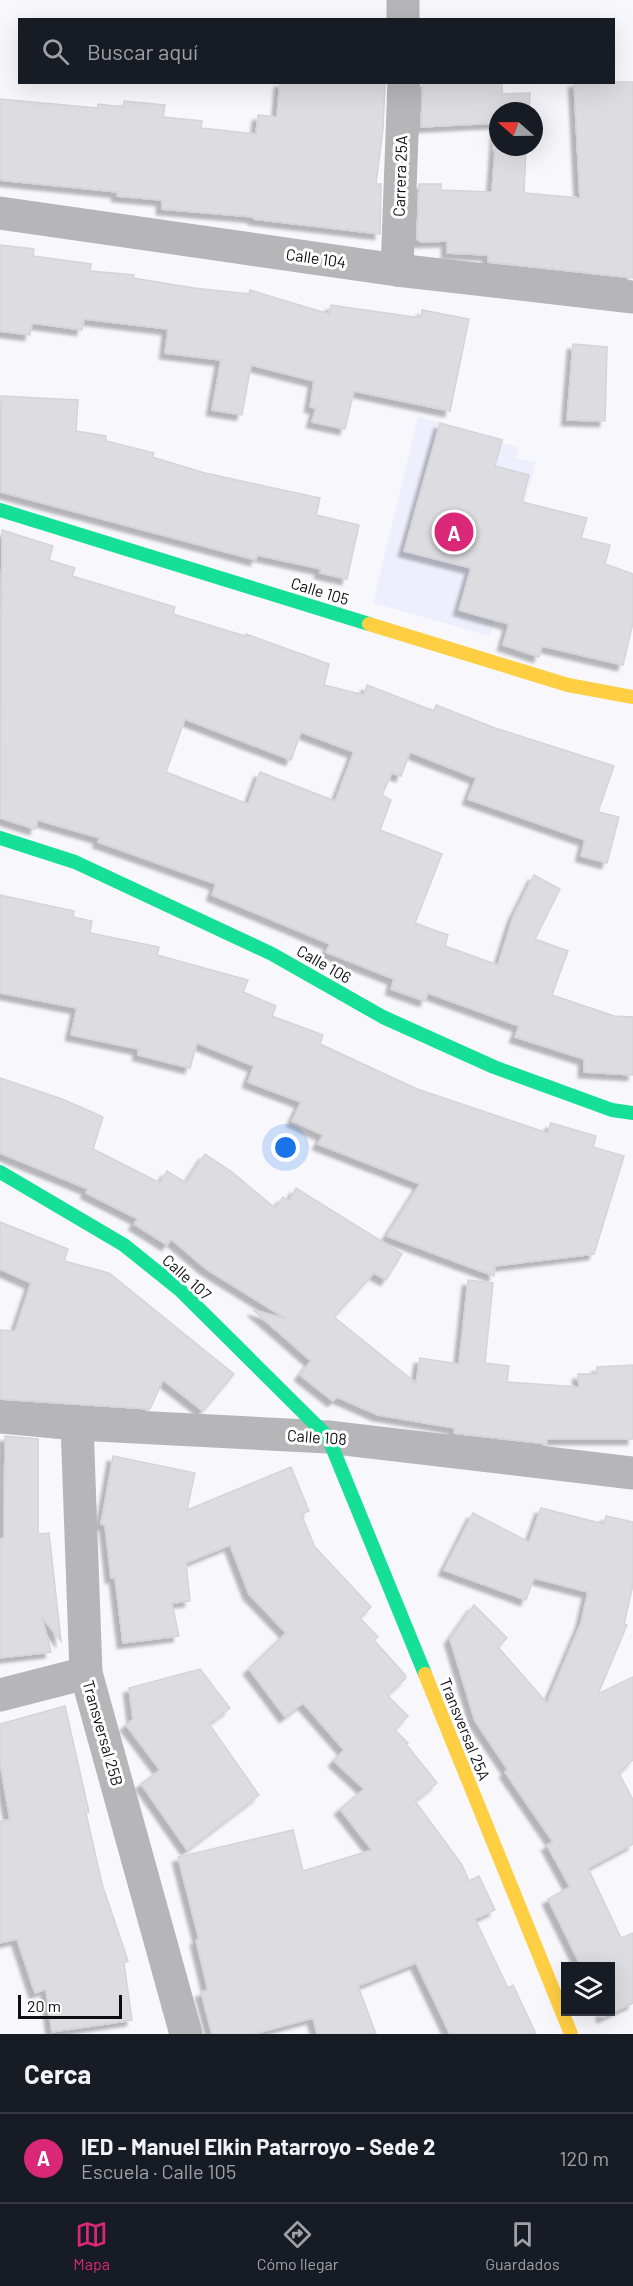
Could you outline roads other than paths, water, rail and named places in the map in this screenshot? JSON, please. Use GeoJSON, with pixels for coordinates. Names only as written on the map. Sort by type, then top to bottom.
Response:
{"type":"FeatureCollection","features":[{"type":"Feature","properties":{"kind":"street"},"geometry":{"type":"LineString","coordinates":[[403,0],[403,18]]}},
{"type":"Feature","properties":{"kind":"street","name":"Carrera 25A"},"geometry":{"type":"LineString","coordinates":[[397,270],[404,84]]}},
{"type":"Feature","properties":{"kind":"street","name":"Calle 104"},"geometry":{"type":"LineString","coordinates":[[0,213],[397,270],[633,297]]}},
{"type":"Feature","properties":{"kind":"street","name":"Calle 105"},"geometry":{"type":"LineString","coordinates":[[0,510],[568,685],[633,697]]}},
{"type":"Feature","properties":{"kind":"street","name":"Calle 106"},"geometry":{"type":"LineString","coordinates":[[0,838],[75,862],[272,954],[383,1017],[494,1067],[612,1110],[633,1113]]}},
{"type":"Feature","properties":{"kind":"street","name":"Calle 107"},"geometry":{"type":"LineString","coordinates":[[0,1172],[124,1245],[180,1290],[328,1437]]}},
{"type":"Feature","properties":{"kind":"street","name":"Calle 108"},"geometry":{"type":"LineString","coordinates":[[0,1417],[77,1424],[328,1437],[633,1473]]}},
{"type":"Feature","properties":{"kind":"street","name":"Transversal 25B"},"geometry":{"type":"LineString","coordinates":[[77,1424],[86,1673],[186,2034]]}},
{"type":"Feature","properties":{"kind":"street","name":"Transversal 25A"},"geometry":{"type":"LineString","coordinates":[[328,1437],[571,2034]]}},
{"type":"Feature","properties":{"kind":"street"},"geometry":{"type":"LineString","coordinates":[[0,1695],[86,1673]]}},
{"type":"Feature","properties":{"kind":"place","name":"IED - Manuel Elkin Patarroyo - Sede 2"},"geometry":{"type":"Point","coordinates":[454,532]}}]}
